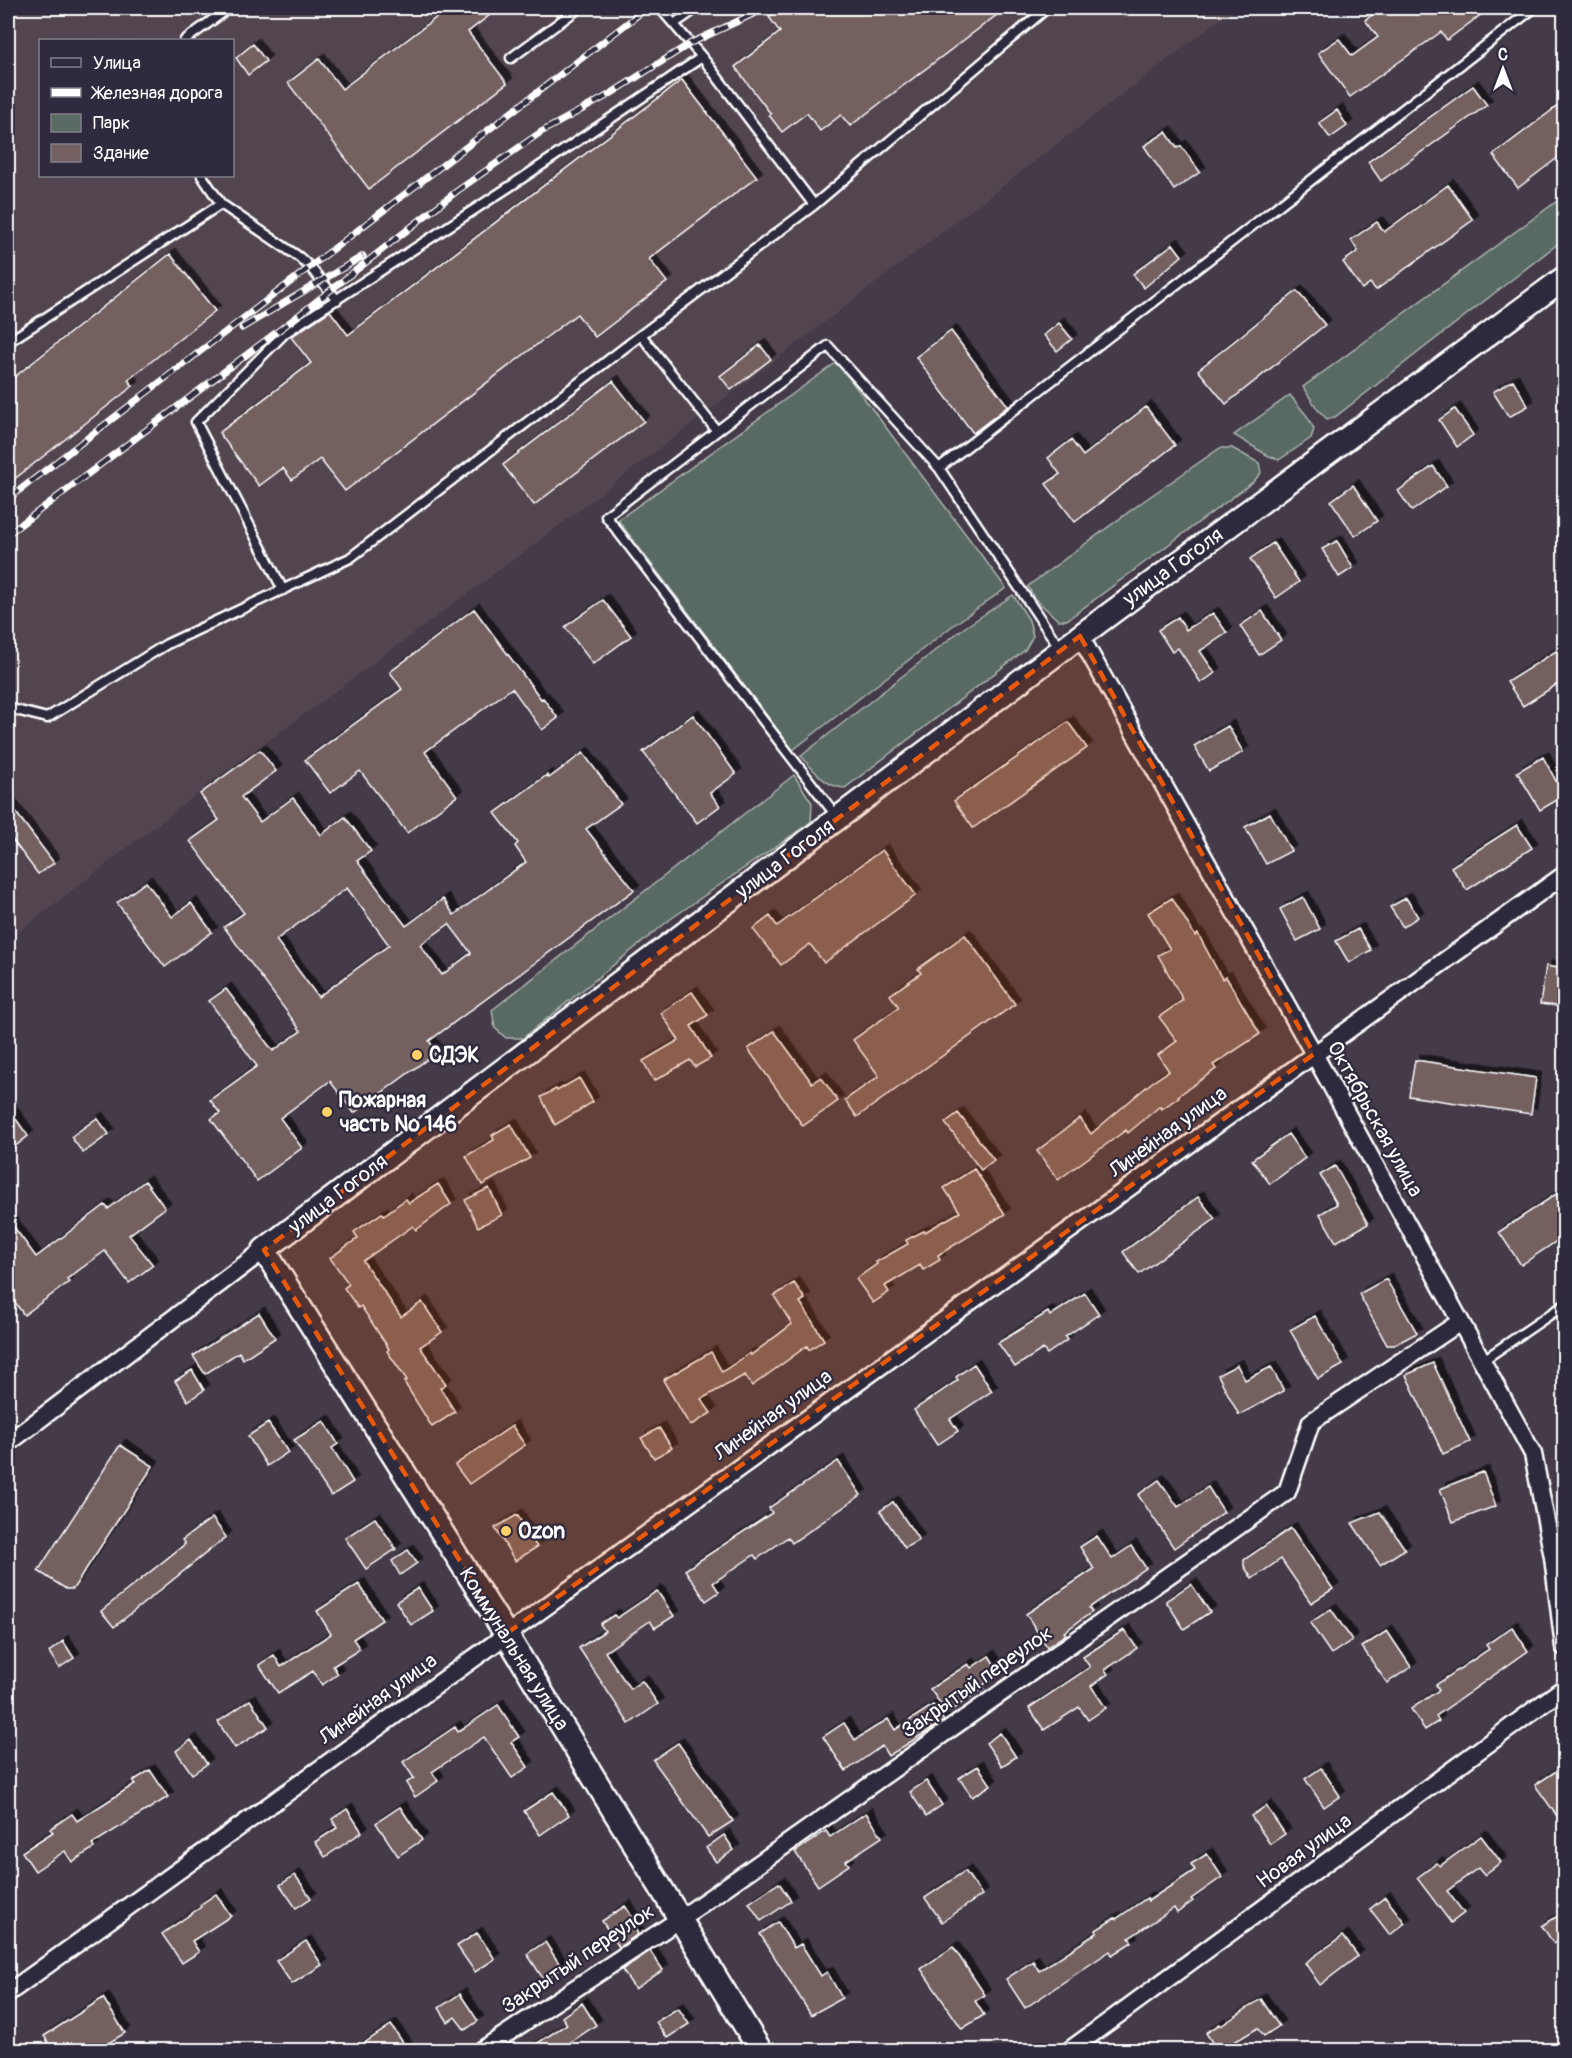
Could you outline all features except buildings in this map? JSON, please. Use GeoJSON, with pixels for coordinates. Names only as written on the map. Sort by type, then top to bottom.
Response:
{"type":"FeatureCollection","features":[{"type":"Feature","properties":{"kind":"street","name":"улица Гоголя"},"geometry":{"type":"LineString","coordinates":[[8,1443],[1080,636],[1564,278]]}},
{"type":"Feature","properties":{"kind":"street","name":"Октябрьская улица"},"geometry":{"type":"LineString","coordinates":[[1080,636],[1314,1054],[1533,1454],[1559,1553],[1564,1647]]}},
{"type":"Feature","properties":{"kind":"street","name":"Линейная улица"},"geometry":{"type":"LineString","coordinates":[[8,1993],[1564,875]]}},
{"type":"Feature","properties":{"kind":"street","name":"Коммунальная улица"},"geometry":{"type":"LineString","coordinates":[[264,1250],[506,1634],[760,2050]]}},
{"type":"Feature","properties":{"kind":"street","name":"Закрытый переулок"},"geometry":{"type":"LineString","coordinates":[[482,2050],[680,1919],[1287,1492],[1311,1422],[1460,1322]]}},
{"type":"Feature","properties":{"kind":"street","name":"Новая улица"},"geometry":{"type":"LineString","coordinates":[[1070,2050],[1564,1688]]}},
{"type":"Feature","properties":{"kind":"lane"},"geometry":{"type":"LineString","coordinates":[[186,39],[229,8]]}},
{"type":"Feature","properties":{"kind":"lane"},"geometry":{"type":"LineString","coordinates":[[511,58],[579,8]]}},
{"type":"Feature","properties":{"kind":"lane"},"geometry":{"type":"LineString","coordinates":[[660,8],[702,57],[814,206]]}},
{"type":"Feature","properties":{"kind":"lane"},"geometry":{"type":"LineString","coordinates":[[674,24],[696,8]]}},
{"type":"Feature","properties":{"kind":"lane"},"geometry":{"type":"LineString","coordinates":[[8,708],[47,718],[167,644],[350,558],[641,334],[814,206],[1047,8]]}},
{"type":"Feature","properties":{"kind":"lane"},"geometry":{"type":"LineString","coordinates":[[939,468],[1534,8]]}},
{"type":"Feature","properties":{"kind":"lane"},"geometry":{"type":"LineString","coordinates":[[283,590],[196,422],[285,333],[702,57]]}},
{"type":"Feature","properties":{"kind":"lane"},"geometry":{"type":"LineString","coordinates":[[203,177],[221,204],[299,257],[310,267],[336,300]]}},
{"type":"Feature","properties":{"kind":"lane"},"geometry":{"type":"LineString","coordinates":[[8,342],[221,204]]}},
{"type":"Feature","properties":{"kind":"lane"},"geometry":{"type":"LineString","coordinates":[[641,334],[717,431]]}},
{"type":"Feature","properties":{"kind":"lane"},"geometry":{"type":"LineString","coordinates":[[838,819],[606,516],[828,346],[939,468],[1062,651]]}},
{"type":"Feature","properties":{"kind":"lane"},"geometry":{"type":"LineString","coordinates":[[1482,1361],[1564,1305]]}},
{"type":"Feature","properties":{"kind":"highlighted area"},"geometry":{"type":"Polygon","coordinates":[[[1080,636],[1314,1054],[506,1634],[264,1250],[1080,636]]]}},
{"type":"Feature","properties":{"kind":"shaded area"},"geometry":{"type":"Polygon","coordinates":[[[8,8],[1235,8],[531,547],[215,780],[8,940],[8,8]]]}},
{"type":"Feature","properties":{"kind":"green space"},"geometry":{"type":"Polygon","coordinates":[[[1564,196],[1564,239],[1335,417],[1327,419],[1318,410],[1303,387],[1564,196]]]}},
{"type":"Feature","properties":{"kind":"green space"},"geometry":{"type":"Polygon","coordinates":[[[837,362],[1006,588],[955,624],[793,750],[618,520],[837,362]]]}},
{"type":"Feature","properties":{"kind":"green space"},"geometry":{"type":"Polygon","coordinates":[[[1290,395],[1314,429],[1311,438],[1279,460],[1234,435],[1290,395]]]}},
{"type":"Feature","properties":{"kind":"green space"},"geometry":{"type":"Polygon","coordinates":[[[1220,448],[1232,448],[1259,463],[1261,473],[1253,482],[1067,620],[1058,620],[1034,598],[1028,586],[1220,448]]]}},
{"type":"Feature","properties":{"kind":"green space"},"geometry":{"type":"Polygon","coordinates":[[[1013,595],[1029,620],[1033,636],[1025,650],[845,788],[826,781],[801,756],[961,630],[1013,595]]]}},
{"type":"Feature","properties":{"kind":"green space"},"geometry":{"type":"Polygon","coordinates":[[[794,775],[812,803],[811,822],[672,918],[523,1038],[506,1038],[495,1028],[492,1010],[794,775]]]}},
{"type":"Feature","properties":{"kind":"railway"},"geometry":{"type":"LineString","coordinates":[[8,499],[647,8]]}},
{"type":"Feature","properties":{"kind":"railway"},"geometry":{"type":"LineString","coordinates":[[8,534],[290,322],[457,191],[541,132],[607,96],[691,43],[766,8]]}},
{"type":"Feature","properties":{"kind":"railway"},"geometry":{"type":"LineString","coordinates":[[242,328],[363,256]]}},
{"type":"Feature","properties":{"kind":"place","name":"СДЭК"},"geometry":{"type":"Point","coordinates":[417,1055]}},
{"type":"Feature","properties":{"kind":"place","name":"Пожарная часть № 146"},"geometry":{"type":"Point","coordinates":[327,1112]}},
{"type":"Feature","properties":{"kind":"place","name":"Ozon"},"geometry":{"type":"Point","coordinates":[506,1531]}}]}
